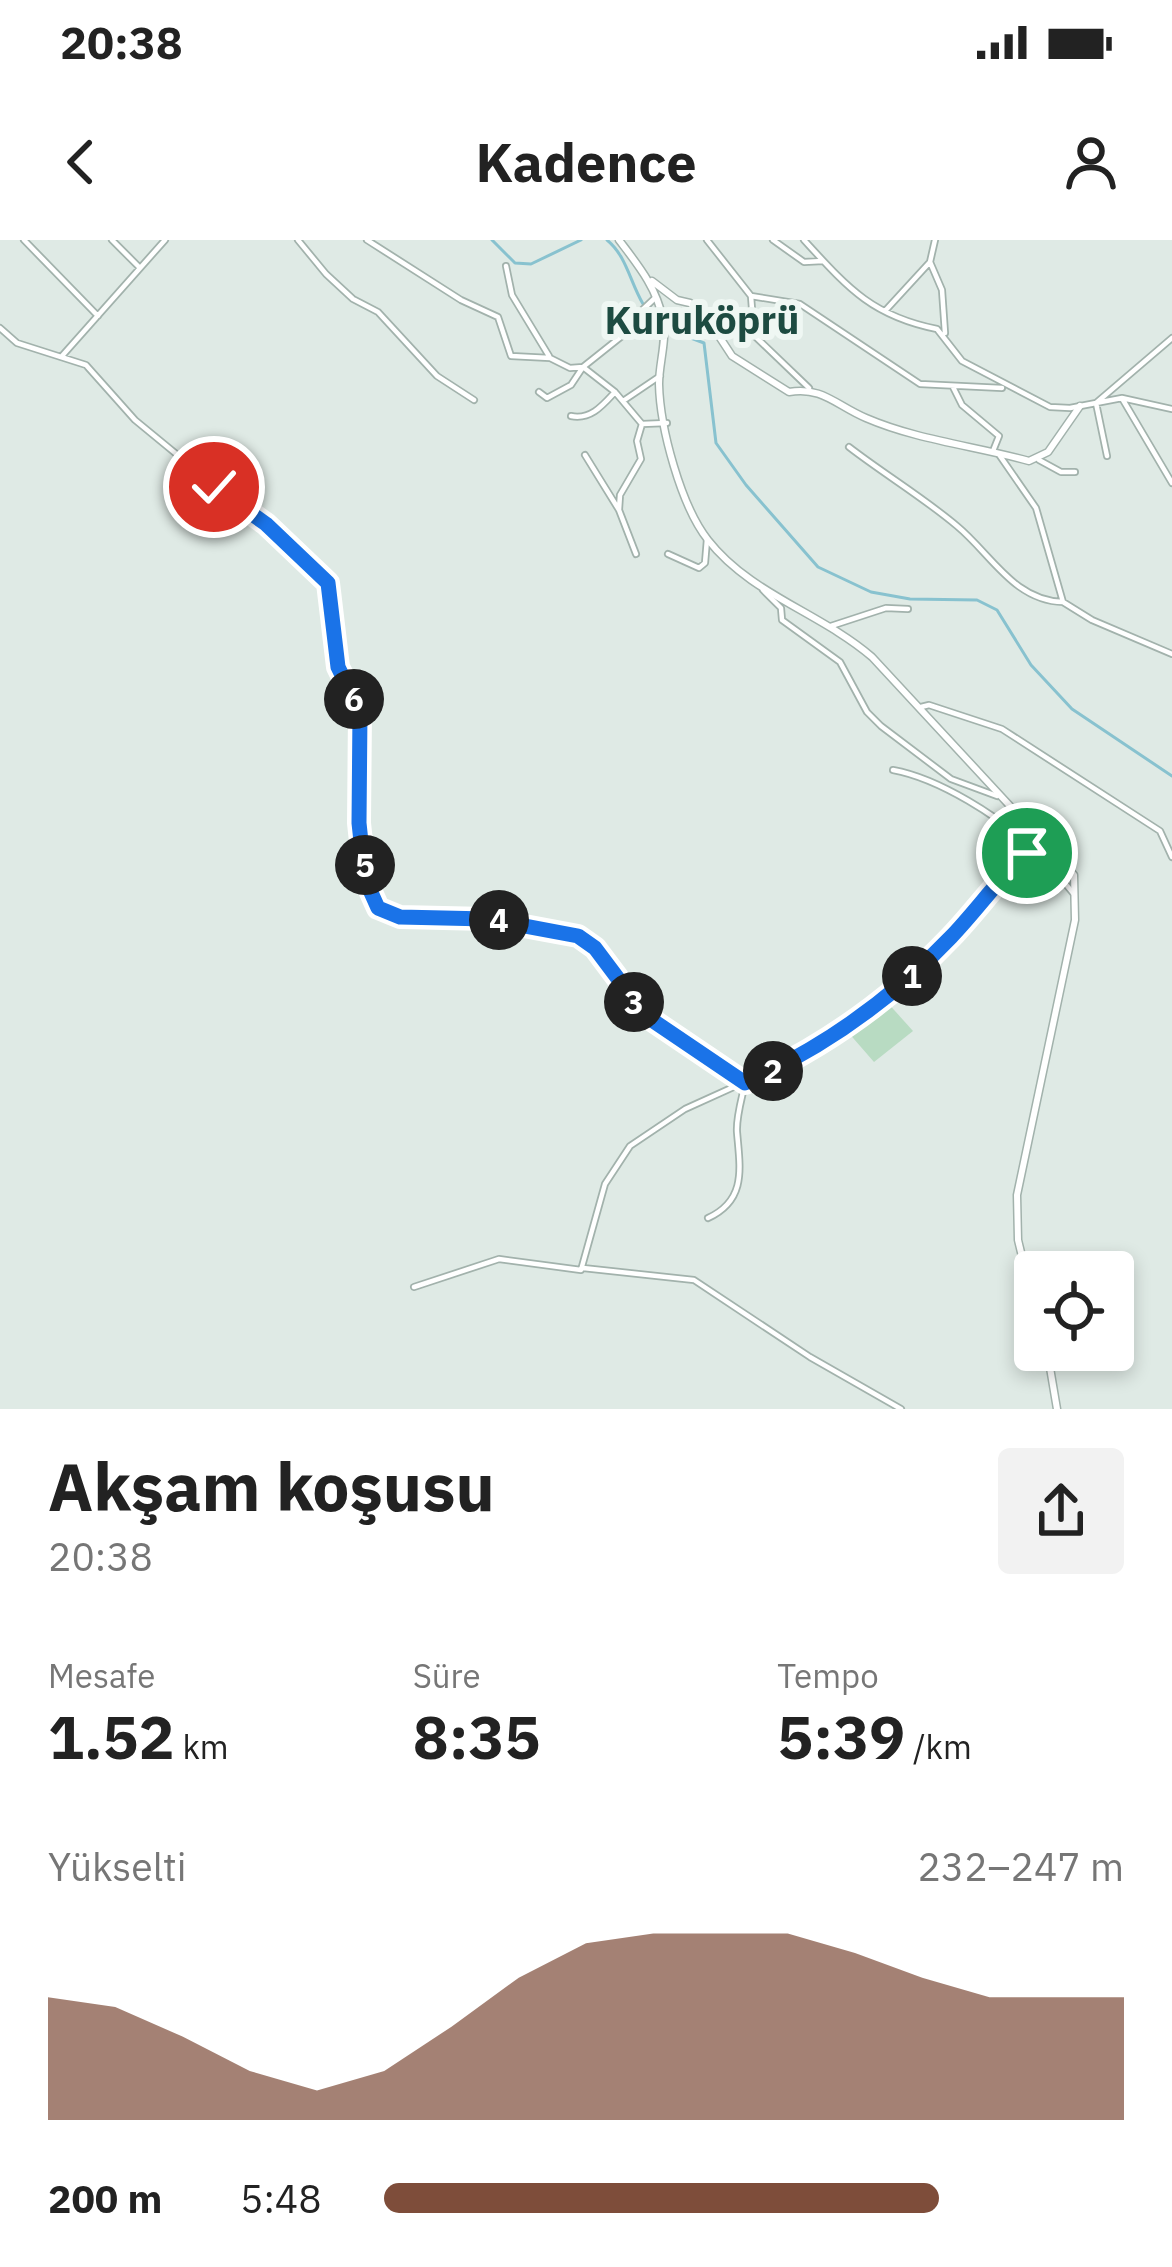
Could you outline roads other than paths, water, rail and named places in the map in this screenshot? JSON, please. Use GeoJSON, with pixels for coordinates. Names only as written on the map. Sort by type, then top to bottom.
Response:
{"type":"FeatureCollection","features":[{"type":"Feature","properties":{"kind":"street"},"geometry":{"type":"LineString","coordinates":[[24,240],[98,316]]}},
{"type":"Feature","properties":{"kind":"street"},"geometry":{"type":"LineString","coordinates":[[112,240],[140,268]]}},
{"type":"Feature","properties":{"kind":"street"},"geometry":{"type":"LineString","coordinates":[[62,356],[165,240]]}},
{"type":"Feature","properties":{"kind":"street"},"geometry":{"type":"LineString","coordinates":[[298,240],[352,299],[377,312],[437,376],[474,400]]}},
{"type":"Feature","properties":{"kind":"street"},"geometry":{"type":"LineString","coordinates":[[367,240],[461,300],[498,317],[511,356],[550,358],[570,368],[583,367],[615,392],[641,424]]}},
{"type":"Feature","properties":{"kind":"street"},"geometry":{"type":"LineString","coordinates":[[619,240],[649,279],[677,300],[691,303],[732,356],[789,392],[809,388]]}},
{"type":"Feature","properties":{"kind":"street"},"geometry":{"type":"LineString","coordinates":[[707,240],[751,296],[752,309],[737,319],[711,324]]}},
{"type":"Feature","properties":{"kind":"street"},"geometry":{"type":"LineString","coordinates":[[773,240],[804,262],[823,261]]}},
{"type":"Feature","properties":{"kind":"street"},"geometry":{"type":"LineString","coordinates":[[804,240],[855,296],[911,326],[937,329],[962,361],[1008,388],[1050,407],[1122,398],[1172,409]]}},
{"type":"Feature","properties":{"kind":"street"},"geometry":{"type":"LineString","coordinates":[[884,313],[930,262],[935,240]]}},
{"type":"Feature","properties":{"kind":"street"},"geometry":{"type":"LineString","coordinates":[[930,262],[942,290],[945,337]]}},
{"type":"Feature","properties":{"kind":"street"},"geometry":{"type":"LineString","coordinates":[[506,266],[512,296],[550,358]]}},
{"type":"Feature","properties":{"kind":"street"},"geometry":{"type":"LineString","coordinates":[[649,279],[652,301],[663,320],[660,376],[676,477],[686,507],[707,539],[781,608],[782,620],[840,662],[867,712],[881,726],[951,779],[1000,797]]}},
{"type":"Feature","properties":{"kind":"street"},"geometry":{"type":"LineString","coordinates":[[751,296],[800,304],[920,384],[1008,388]]}},
{"type":"Feature","properties":{"kind":"street"},"geometry":{"type":"LineString","coordinates":[[539,392],[548,398],[571,385],[583,367],[637,324],[638,314],[652,301]]}},
{"type":"Feature","properties":{"kind":"street"},"geometry":{"type":"LineString","coordinates":[[737,319],[809,388],[863,417],[1075,472]]}},
{"type":"Feature","properties":{"kind":"street"},"geometry":{"type":"LineString","coordinates":[[637,324],[664,335]]}},
{"type":"Feature","properties":{"kind":"street"},"geometry":{"type":"LineString","coordinates":[[0,328],[25,346],[86,365],[135,420],[195,465],[227,499],[266,524],[328,583],[338,667],[360,712],[359,823],[365,879],[378,908],[400,917],[487,919],[578,936],[595,948],[646,1016],[745,1083]]}},
{"type":"Feature","properties":{"kind":"street"},"geometry":{"type":"LineString","coordinates":[[1096,403],[1141,359],[1172,338]]}},
{"type":"Feature","properties":{"kind":"street"},"geometry":{"type":"LineString","coordinates":[[622,401],[660,376]]}},
{"type":"Feature","properties":{"kind":"street"},"geometry":{"type":"LineString","coordinates":[[952,387],[962,405],[999,436],[995,451]]}},
{"type":"Feature","properties":{"kind":"street"},"geometry":{"type":"LineString","coordinates":[[572,416],[582,418],[615,392]]}},
{"type":"Feature","properties":{"kind":"street"},"geometry":{"type":"LineString","coordinates":[[1122,398],[1172,483]]}},
{"type":"Feature","properties":{"kind":"street"},"geometry":{"type":"LineString","coordinates":[[1096,403],[1107,456]]}},
{"type":"Feature","properties":{"kind":"street"},"geometry":{"type":"LineString","coordinates":[[1039,460],[1080,406]]}},
{"type":"Feature","properties":{"kind":"street"},"geometry":{"type":"LineString","coordinates":[[641,424],[667,423]]}},
{"type":"Feature","properties":{"kind":"street"},"geometry":{"type":"LineString","coordinates":[[619,510],[620,495],[641,459],[637,441],[641,424]]}},
{"type":"Feature","properties":{"kind":"street"},"geometry":{"type":"LineString","coordinates":[[849,447],[958,526],[1010,582],[1052,602],[1064,602],[1092,620],[1172,654]]}},
{"type":"Feature","properties":{"kind":"street"},"geometry":{"type":"LineString","coordinates":[[995,451],[1036,508],[1064,602]]}},
{"type":"Feature","properties":{"kind":"street"},"geometry":{"type":"LineString","coordinates":[[585,454],[619,510],[636,554]]}},
{"type":"Feature","properties":{"kind":"street"},"geometry":{"type":"LineString","coordinates":[[668,554],[699,568],[705,562],[707,539]]}},
{"type":"Feature","properties":{"kind":"street"},"geometry":{"type":"LineString","coordinates":[[759,586],[831,626],[872,657],[1074,875],[1077,898],[1017,1196],[1021,1251]]}},
{"type":"Feature","properties":{"kind":"street"},"geometry":{"type":"LineString","coordinates":[[831,626],[886,608],[908,609]]}},
{"type":"Feature","properties":{"kind":"street"},"geometry":{"type":"LineString","coordinates":[[915,707],[929,705],[1002,729],[1160,831],[1172,857]]}},
{"type":"Feature","properties":{"kind":"street"},"geometry":{"type":"LineString","coordinates":[[892,770],[915,774],[995,815],[1058,869],[1077,898]]}},
{"type":"Feature","properties":{"kind":"street"},"geometry":{"type":"LineString","coordinates":[[583,1268],[604,1184],[630,1146],[685,1109],[813,1051],[883,1000],[950,939],[1018,861],[1033,851]]}},
{"type":"Feature","properties":{"kind":"street"},"geometry":{"type":"LineString","coordinates":[[708,1218],[731,1202],[738,1190],[741,1149],[737,1130],[745,1083]]}},
{"type":"Feature","properties":{"kind":"street"},"geometry":{"type":"LineString","coordinates":[[414,1288],[499,1259],[566,1270],[694,1280],[810,1358],[901,1409]]}},
{"type":"Feature","properties":{"kind":"street"},"geometry":{"type":"LineString","coordinates":[[1050,1371],[1058,1409]]}},
{"type":"Feature","properties":{"kind":"waterway"},"geometry":{"type":"LineString","coordinates":[[492,240],[515,263],[531,264],[581,240]]}},
{"type":"Feature","properties":{"kind":"waterway"},"geometry":{"type":"LineString","coordinates":[[607,240],[622,259],[643,304],[660,323]]}},
{"type":"Feature","properties":{"kind":"waterway"},"geometry":{"type":"LineString","coordinates":[[667,329],[704,343],[716,443],[818,567],[871,592],[910,599],[977,600],[997,610],[1031,665],[1072,709],[1172,776]]}},
{"type":"Feature","properties":{"kind":"district","name":"Kuruköprü"},"geometry":{"type":"Point","coordinates":[702,319]}}]}
